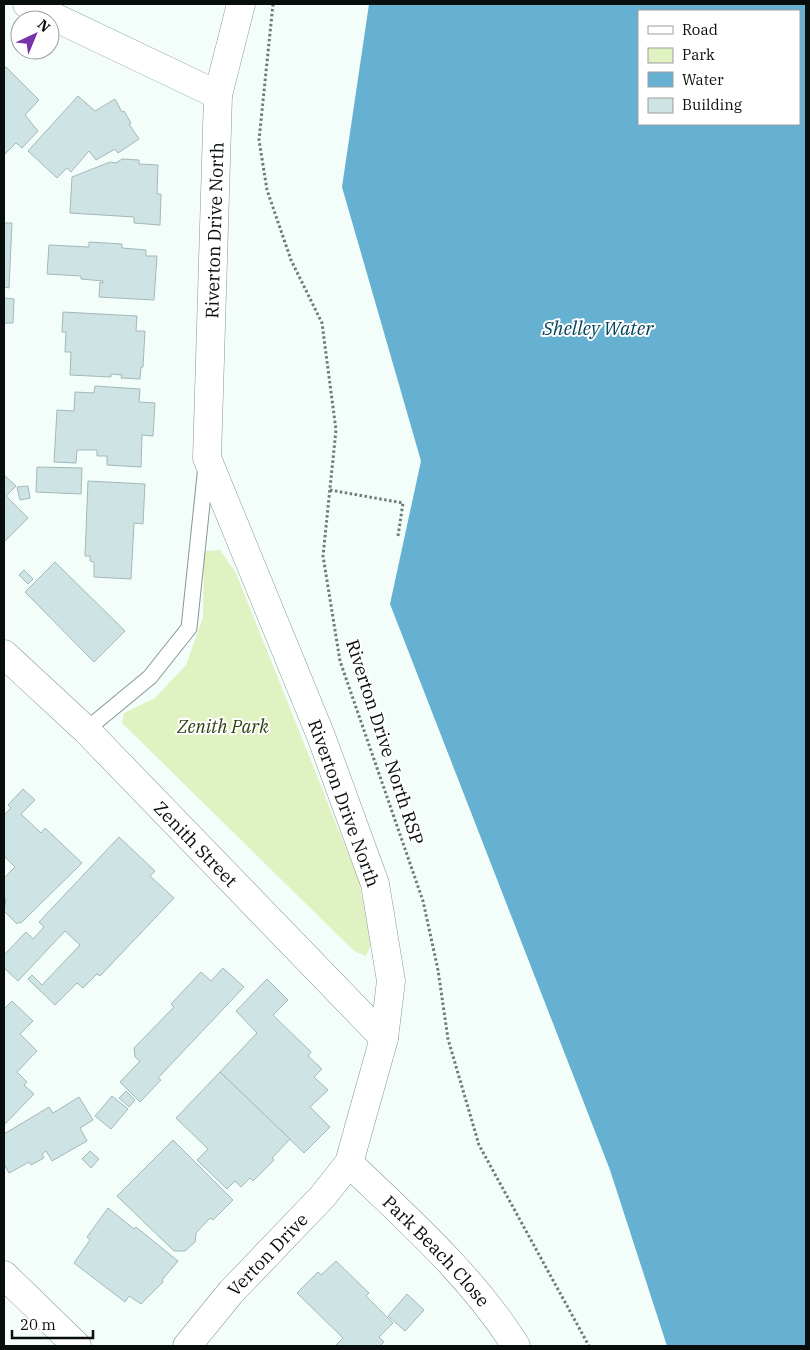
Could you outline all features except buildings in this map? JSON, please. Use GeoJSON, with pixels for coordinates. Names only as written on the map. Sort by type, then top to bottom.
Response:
{"type":"FeatureCollection","features":[{"type":"Feature","properties":{"kind":"street"},"geometry":{"type":"LineString","coordinates":[[27,4],[218,95]]}},
{"type":"Feature","properties":{"kind":"street","name":"Riverton Drive North"},"geometry":{"type":"LineString","coordinates":[[241,4],[218,95],[207,458],[321,736],[375,884],[391,981],[384,1038],[349,1162]]}},
{"type":"Feature","properties":{"kind":"street","name":"Zenith Street"},"geometry":{"type":"LineString","coordinates":[[4,654],[86,730],[384,1038]]}},
{"type":"Feature","properties":{"kind":"street","name":"Verton Drive"},"geometry":{"type":"LineString","coordinates":[[187,1346],[231,1292],[323,1196],[349,1162]]}},
{"type":"Feature","properties":{"kind":"street","name":"Park Beach Close"},"geometry":{"type":"LineString","coordinates":[[349,1162],[434,1244],[498,1317],[516,1346]]}},
{"type":"Feature","properties":{"kind":"street"},"geometry":{"type":"LineString","coordinates":[[4,1275],[78,1346]]}},
{"type":"Feature","properties":{"kind":"lane","name":"Riverton Drive North"},"geometry":{"type":"LineString","coordinates":[[86,730],[150,677],[189,628],[207,458]]}},
{"type":"Feature","properties":{"kind":"path","name":"Riverton Drive North RSP"},"geometry":{"type":"LineString","coordinates":[[273,4],[260,140],[267,190],[291,260],[322,323],[336,430],[323,556],[340,661],[423,900],[438,970],[448,1040],[479,1145],[589,1346]]}},
{"type":"Feature","properties":{"kind":"path"},"geometry":{"type":"LineString","coordinates":[[330,490],[403,503],[398,536]]}},
{"type":"Feature","properties":{"kind":"green space","name":"Zenith Park"},"geometry":{"type":"Polygon","coordinates":[[[220,550],[236,573],[359,881],[371,945],[366,956],[354,951],[122,723],[124,713],[155,698],[186,665],[203,617],[204,551],[220,550]]]}},
{"type":"Feature","properties":{"kind":"water","name":"Shelley Water"},"geometry":{"type":"Polygon","coordinates":[[[369,4],[806,4],[806,1346],[667,1346],[610,1170],[390,604],[421,461],[342,187],[369,4]]]}}]}
